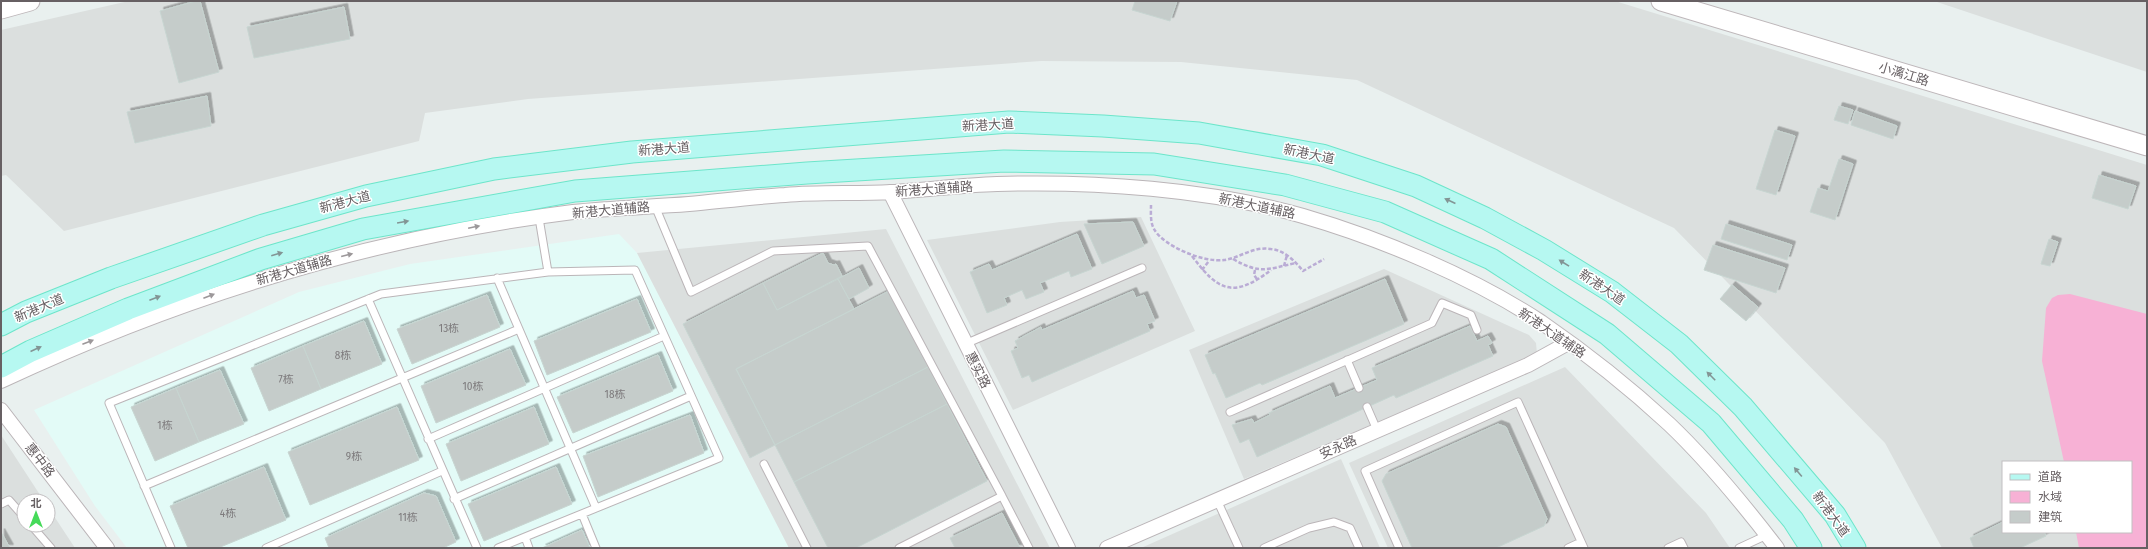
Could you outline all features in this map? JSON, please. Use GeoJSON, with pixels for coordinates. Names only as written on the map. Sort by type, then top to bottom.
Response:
{"type":"FeatureCollection","features":[{"type":"Feature","properties":{"kind":"main road","name":"新港大道"},"geometry":{"type":"LineString","coordinates":[[1,325],[26,312],[111,278],[263,225],[366,196],[494,169],[632,152],[1009,122],[1104,126],[1199,133],[1322,155],[1416,186],[1485,218],[1544,250],[1612,292],[1679,344],[1743,406],[1834,515],[1855,548]]}},
{"type":"Feature","properties":{"kind":"main road"},"geometry":{"type":"LineString","coordinates":[[1,367],[31,351],[128,309],[261,259],[363,229],[575,191],[807,172],[1004,162],[1154,164],[1285,185],[1385,212],[1491,259],[1607,334],[1711,423],[1793,520],[1811,548]]}},
{"type":"Feature","properties":{"kind":"street"},"geometry":{"type":"LineString","coordinates":[[1,9],[30,1]]}},
{"type":"Feature","properties":{"kind":"street","name":"小漓江路"},"geometry":{"type":"LineString","coordinates":[[1661,1],[2147,146]]}},
{"type":"Feature","properties":{"kind":"street","name":"新港大道辅路"},"geometry":{"type":"LineString","coordinates":[[1,381],[68,349],[217,294],[301,266],[444,234],[575,212],[786,194],[890,192],[997,184],[1101,186],[1209,195],[1302,216],[1394,248],[1474,284],[1540,322],[1600,365],[1671,426],[1737,497],[1777,548]]}},
{"type":"Feature","properties":{"kind":"street","name":"惠实路"},"geometry":{"type":"LineString","coordinates":[[890,192],[1068,548]]}},
{"type":"Feature","properties":{"kind":"street","name":"安永路"},"geometry":{"type":"LineString","coordinates":[[1107,548],[1528,365],[1568,343]]}},
{"type":"Feature","properties":{"kind":"street","name":"惠中路"},"geometry":{"type":"LineString","coordinates":[[1,410],[108,548]]}},
{"type":"Feature","properties":{"kind":"lane"},"geometry":{"type":"LineString","coordinates":[[655,206],[691,292],[773,251],[868,246],[1029,548]]}},
{"type":"Feature","properties":{"kind":"lane"},"geometry":{"type":"LineString","coordinates":[[539,218],[548,272]]}},
{"type":"Feature","properties":{"kind":"lane"},"geometry":{"type":"LineString","coordinates":[[965,344],[1142,268]]}},
{"type":"Feature","properties":{"kind":"lane"},"geometry":{"type":"LineString","coordinates":[[171,548],[109,403],[381,294],[548,272],[635,270],[718,458],[498,548]]}},
{"type":"Feature","properties":{"kind":"lane"},"geometry":{"type":"LineString","coordinates":[[497,278],[596,508]]}},
{"type":"Feature","properties":{"kind":"lane"},"geometry":{"type":"LineString","coordinates":[[368,299],[454,499],[477,548]]}},
{"type":"Feature","properties":{"kind":"lane"},"geometry":{"type":"LineString","coordinates":[[1230,412],[1432,323],[1442,303],[1470,315],[1477,330]]}},
{"type":"Feature","properties":{"kind":"lane"},"geometry":{"type":"LineString","coordinates":[[144,486],[519,329]]}},
{"type":"Feature","properties":{"kind":"lane"},"geometry":{"type":"LineString","coordinates":[[428,439],[664,336]]}},
{"type":"Feature","properties":{"kind":"lane"},"geometry":{"type":"LineString","coordinates":[[1347,360],[1359,388]]}},
{"type":"Feature","properties":{"kind":"lane"},"geometry":{"type":"LineString","coordinates":[[454,499],[691,396]]}},
{"type":"Feature","properties":{"kind":"lane"},"geometry":{"type":"LineString","coordinates":[[1399,548],[1365,471],[1518,402],[1583,545],[1568,548]]}},
{"type":"Feature","properties":{"kind":"lane"},"geometry":{"type":"LineString","coordinates":[[1367,407],[1378,430]]}},
{"type":"Feature","properties":{"kind":"lane"},"geometry":{"type":"LineString","coordinates":[[764,464],[807,548]]}},
{"type":"Feature","properties":{"kind":"lane"},"geometry":{"type":"LineString","coordinates":[[266,548],[442,471]]}},
{"type":"Feature","properties":{"kind":"lane"},"geometry":{"type":"LineString","coordinates":[[899,548],[1002,496]]}},
{"type":"Feature","properties":{"kind":"lane"},"geometry":{"type":"LineString","coordinates":[[1,504],[9,500],[16,508]]}},
{"type":"Feature","properties":{"kind":"lane"},"geometry":{"type":"LineString","coordinates":[[1217,500],[1239,548]]}},
{"type":"Feature","properties":{"kind":"lane"},"geometry":{"type":"LineString","coordinates":[[582,514],[596,548]]}},
{"type":"Feature","properties":{"kind":"lane"},"geometry":{"type":"LineString","coordinates":[[1264,548],[1309,528],[1334,522],[1350,528],[1359,548]]}},
{"type":"Feature","properties":{"kind":"lane"},"geometry":{"type":"LineString","coordinates":[[38,533],[51,548]]}},
{"type":"Feature","properties":{"kind":"lane"},"geometry":{"type":"LineString","coordinates":[[1739,548],[1767,535]]}},
{"type":"Feature","properties":{"kind":"lane"},"geometry":{"type":"LineString","coordinates":[[525,537],[529,548]]}},
{"type":"Feature","properties":{"kind":"lane"},"geometry":{"type":"LineString","coordinates":[[1668,548],[1681,542],[1684,548]]}},
{"type":"Feature","properties":{"kind":"path"},"geometry":{"type":"LineString","coordinates":[[1151,204],[1153,228],[1162,240],[1192,256],[1209,261],[1232,259],[1255,249],[1272,249],[1287,255],[1297,263],[1303,271],[1324,259]]}},
{"type":"Feature","properties":{"kind":"path"},"geometry":{"type":"LineString","coordinates":[[1284,266],[1287,255]]}},
{"type":"Feature","properties":{"kind":"path"},"geometry":{"type":"LineString","coordinates":[[1192,256],[1202,270],[1222,287],[1236,287],[1256,279],[1271,270],[1297,263]]}},
{"type":"Feature","properties":{"kind":"path"},"geometry":{"type":"LineString","coordinates":[[1232,259],[1255,270],[1271,270]]}},
{"type":"Feature","properties":{"kind":"path"},"geometry":{"type":"LineString","coordinates":[[1202,270],[1209,261]]}},
{"type":"Feature","properties":{"kind":"path"},"geometry":{"type":"LineString","coordinates":[[1255,270],[1254,275],[1256,279]]}},
{"type":"Feature","properties":{"kind":"shaded area"},"geometry":{"type":"Polygon","coordinates":[[[129,1],[1615,1],[2147,165],[2147,548],[1942,548],[1885,443],[1674,228],[1357,80],[1181,62],[1041,61],[528,99],[425,113],[419,141],[64,231],[6,175],[1,176],[1,30],[129,1]]]}},
{"type":"Feature","properties":{"kind":"shaded area"},"geometry":{"type":"Polygon","coordinates":[[[1934,1],[2147,1],[2147,72],[1934,1]]]}},
{"type":"Feature","properties":{"kind":"shaded area"},"geometry":{"type":"Polygon","coordinates":[[[1141,217],[1195,331],[1013,410],[927,240],[1060,222],[1141,217]]]}},
{"type":"Feature","properties":{"kind":"shaded area"},"geometry":{"type":"Polygon","coordinates":[[[886,229],[1050,548],[789,548],[637,253],[886,229]]]}},
{"type":"Feature","properties":{"kind":"shaded area"},"geometry":{"type":"Polygon","coordinates":[[[619,234],[637,253],[789,548],[127,548],[95,506],[34,410],[299,292],[410,264],[619,234]]]}},
{"type":"Feature","properties":{"kind":"shaded area"},"geometry":{"type":"Polygon","coordinates":[[[1384,269],[1529,335],[1536,343],[1537,354],[1244,479],[1189,350],[1384,269]]]}},
{"type":"Feature","properties":{"kind":"shaded area"},"geometry":{"type":"Polygon","coordinates":[[[1565,367],[1706,513],[1730,548],[1388,548],[1349,463],[1565,367]]]}},
{"type":"Feature","properties":{"kind":"shaded area"},"geometry":{"type":"Polygon","coordinates":[[[1,435],[39,493],[16,493],[16,533],[56,533],[56,519],[75,548],[1,548],[1,435]]]}},
{"type":"Feature","properties":{"kind":"shaded area"},"geometry":{"type":"Polygon","coordinates":[[[1341,459],[1380,548],[1141,548],[1341,459]]]}},
{"type":"Feature","properties":{"kind":"water"},"geometry":{"type":"Polygon","coordinates":[[[2070,294],[2147,314],[2147,548],[2079,548],[2076,533],[2132,533],[2132,461],[2064,461],[2042,361],[2046,308],[2052,298],[2058,295],[2070,294]]]}},
{"type":"Feature","properties":{"kind":"building"},"geometry":{"type":"Polygon","coordinates":[[[200,1],[219,72],[179,83],[160,11],[200,1]]]}},
{"type":"Feature","properties":{"kind":"building"},"geometry":{"type":"Polygon","coordinates":[[[1135,1],[1177,1],[1170,21],[1132,10],[1135,1]]]}},
{"type":"Feature","properties":{"kind":"building"},"geometry":{"type":"Polygon","coordinates":[[[344,7],[350,39],[254,58],[247,27],[344,7]]]}},
{"type":"Feature","properties":{"kind":"building"},"geometry":{"type":"Polygon","coordinates":[[[207,96],[211,126],[135,143],[127,112],[207,96]]]}},
{"type":"Feature","properties":{"kind":"building"},"geometry":{"type":"Polygon","coordinates":[[[1839,106],[1853,110],[1848,124],[1834,120],[1839,106]]]}},
{"type":"Feature","properties":{"kind":"building"},"geometry":{"type":"Polygon","coordinates":[[[1855,111],[1897,126],[1893,139],[1851,125],[1855,111]]]}},
{"type":"Feature","properties":{"kind":"building"},"geometry":{"type":"Polygon","coordinates":[[[1775,130],[1795,136],[1776,195],[1756,189],[1775,130]]]}},
{"type":"Feature","properties":{"kind":"building"},"geometry":{"type":"Polygon","coordinates":[[[1839,159],[1853,164],[1835,220],[1810,212],[1818,188],[1828,191],[1839,159]]]}},
{"type":"Feature","properties":{"kind":"building"},"geometry":{"type":"Polygon","coordinates":[[[2099,175],[2136,186],[2128,209],[2092,198],[2099,175]]]}},
{"type":"Feature","properties":{"kind":"building"},"geometry":{"type":"Polygon","coordinates":[[[1133,222],[1144,246],[1102,264],[1084,224],[1133,222]]]}},
{"type":"Feature","properties":{"kind":"building"},"geometry":{"type":"Polygon","coordinates":[[[1726,224],[1792,245],[1787,260],[1721,239],[1726,224]]]}},
{"type":"Feature","properties":{"kind":"building"},"geometry":{"type":"Polygon","coordinates":[[[1077,234],[1092,269],[1071,277],[1069,271],[1040,283],[1044,292],[1026,299],[1022,290],[1004,298],[1007,305],[987,313],[970,272],[989,264],[992,270],[1077,234]]]}},
{"type":"Feature","properties":{"kind":"building"},"geometry":{"type":"Polygon","coordinates":[[[2049,239],[2058,242],[2050,266],[2041,264],[2049,239]]]}},
{"type":"Feature","properties":{"kind":"building"},"geometry":{"type":"Polygon","coordinates":[[[1713,245],[1785,268],[1776,293],[1704,270],[1713,245]]]}},
{"type":"Feature","properties":{"kind":"building"},"geometry":{"type":"Polygon","coordinates":[[[823,253],[828,263],[834,265],[836,264],[842,276],[777,310],[763,283],[823,253]]]}},
{"type":"Feature","properties":{"kind":"building"},"geometry":{"type":"Polygon","coordinates":[[[859,268],[869,288],[849,299],[838,279],[859,268]]]}},
{"type":"Feature","properties":{"kind":"building"},"geometry":{"type":"Polygon","coordinates":[[[838,279],[854,309],[736,369],[775,445],[750,458],[683,324],[763,283],[777,310],[838,279]]]}},
{"type":"Feature","properties":{"kind":"building"},"geometry":{"type":"Polygon","coordinates":[[[1385,279],[1404,324],[1262,385],[1260,383],[1226,398],[1205,355],[1385,279]]]}},
{"type":"Feature","properties":{"kind":"building"},"geometry":{"type":"Polygon","coordinates":[[[1732,285],[1758,307],[1746,321],[1720,299],[1732,285]]]}},
{"type":"Feature","properties":{"kind":"building"},"geometry":{"type":"Polygon","coordinates":[[[889,291],[928,367],[775,445],[736,369],[889,291]]]}},
{"type":"Feature","properties":{"kind":"building"},"geometry":{"type":"Polygon","coordinates":[[[1133,291],[1136,298],[1144,295],[1155,321],[1147,324],[1150,331],[1032,382],[1029,375],[1022,378],[1011,351],[1018,348],[1015,341],[1041,327],[1042,330],[1133,291]]]}},
{"type":"Feature","properties":{"kind":"building"},"geometry":{"type":"Polygon","coordinates":[[[487,295],[500,327],[412,364],[397,329],[487,295]]]}},
{"type":"Feature","properties":{"kind":"building"},"geometry":{"type":"Polygon","coordinates":[[[637,299],[651,332],[547,375],[534,341],[637,299]]]}},
{"type":"Feature","properties":{"kind":"building"},"geometry":{"type":"Polygon","coordinates":[[[364,321],[382,364],[321,389],[303,346],[364,321]]]}},
{"type":"Feature","properties":{"kind":"building"},"geometry":{"type":"Polygon","coordinates":[[[1470,326],[1477,341],[1488,336],[1492,343],[1488,345],[1493,356],[1396,398],[1394,395],[1257,457],[1249,439],[1240,443],[1232,425],[1252,419],[1254,423],[1270,415],[1269,413],[1330,386],[1335,398],[1377,380],[1372,368],[1470,326]]]}},
{"type":"Feature","properties":{"kind":"building"},"geometry":{"type":"Polygon","coordinates":[[[303,346],[321,389],[269,411],[251,368],[303,346]]]}},
{"type":"Feature","properties":{"kind":"building"},"geometry":{"type":"Polygon","coordinates":[[[510,349],[526,385],[436,423],[421,386],[510,349]]]}},
{"type":"Feature","properties":{"kind":"building"},"geometry":{"type":"Polygon","coordinates":[[[658,355],[673,391],[573,433],[557,397],[658,355]]]}},
{"type":"Feature","properties":{"kind":"building"},"geometry":{"type":"Polygon","coordinates":[[[928,367],[947,404],[794,482],[775,445],[928,367]]]}},
{"type":"Feature","properties":{"kind":"building"},"geometry":{"type":"Polygon","coordinates":[[[220,370],[244,424],[199,442],[176,388],[220,370]]]}},
{"type":"Feature","properties":{"kind":"building"},"geometry":{"type":"Polygon","coordinates":[[[176,388],[199,442],[155,461],[131,407],[176,388]]]}},
{"type":"Feature","properties":{"kind":"building"},"geometry":{"type":"Polygon","coordinates":[[[947,404],[987,481],[856,548],[828,548],[794,482],[947,404]]]}},
{"type":"Feature","properties":{"kind":"building"},"geometry":{"type":"Polygon","coordinates":[[[397,407],[419,460],[310,505],[288,452],[397,407]]]}},
{"type":"Feature","properties":{"kind":"building"},"geometry":{"type":"Polygon","coordinates":[[[534,407],[549,444],[461,481],[446,444],[534,407]]]}},
{"type":"Feature","properties":{"kind":"building"},"geometry":{"type":"Polygon","coordinates":[[[690,415],[704,453],[598,497],[583,456],[690,415]]]}},
{"type":"Feature","properties":{"kind":"building"},"geometry":{"type":"Polygon","coordinates":[[[1498,424],[1506,427],[1547,519],[1544,526],[1496,548],[1412,548],[1382,481],[1386,474],[1498,424]]]}},
{"type":"Feature","properties":{"kind":"building"},"geometry":{"type":"Polygon","coordinates":[[[264,467],[286,520],[218,548],[188,548],[170,506],[264,467]]]}},
{"type":"Feature","properties":{"kind":"building"},"geometry":{"type":"Polygon","coordinates":[[[556,467],[572,504],[484,541],[468,504],[556,467]]]}},
{"type":"Feature","properties":{"kind":"building"},"geometry":{"type":"Polygon","coordinates":[[[424,493],[436,496],[456,542],[443,548],[329,548],[325,538],[424,493]]]}},
{"type":"Feature","properties":{"kind":"building"},"geometry":{"type":"Polygon","coordinates":[[[1002,513],[1020,548],[955,548],[950,538],[1002,513]]]}},
{"type":"Feature","properties":{"kind":"building"},"geometry":{"type":"Polygon","coordinates":[[[2002,522],[2002,533],[2044,533],[2046,536],[2020,548],[1974,548],[1970,538],[2002,522]]]}},
{"type":"Feature","properties":{"kind":"building"},"geometry":{"type":"Polygon","coordinates":[[[582,530],[590,548],[542,548],[582,530]]]}},
{"type":"Feature","properties":{"kind":"building"},"geometry":{"type":"Polygon","coordinates":[[[1,532],[10,548],[1,548],[1,532]]]}}]}
